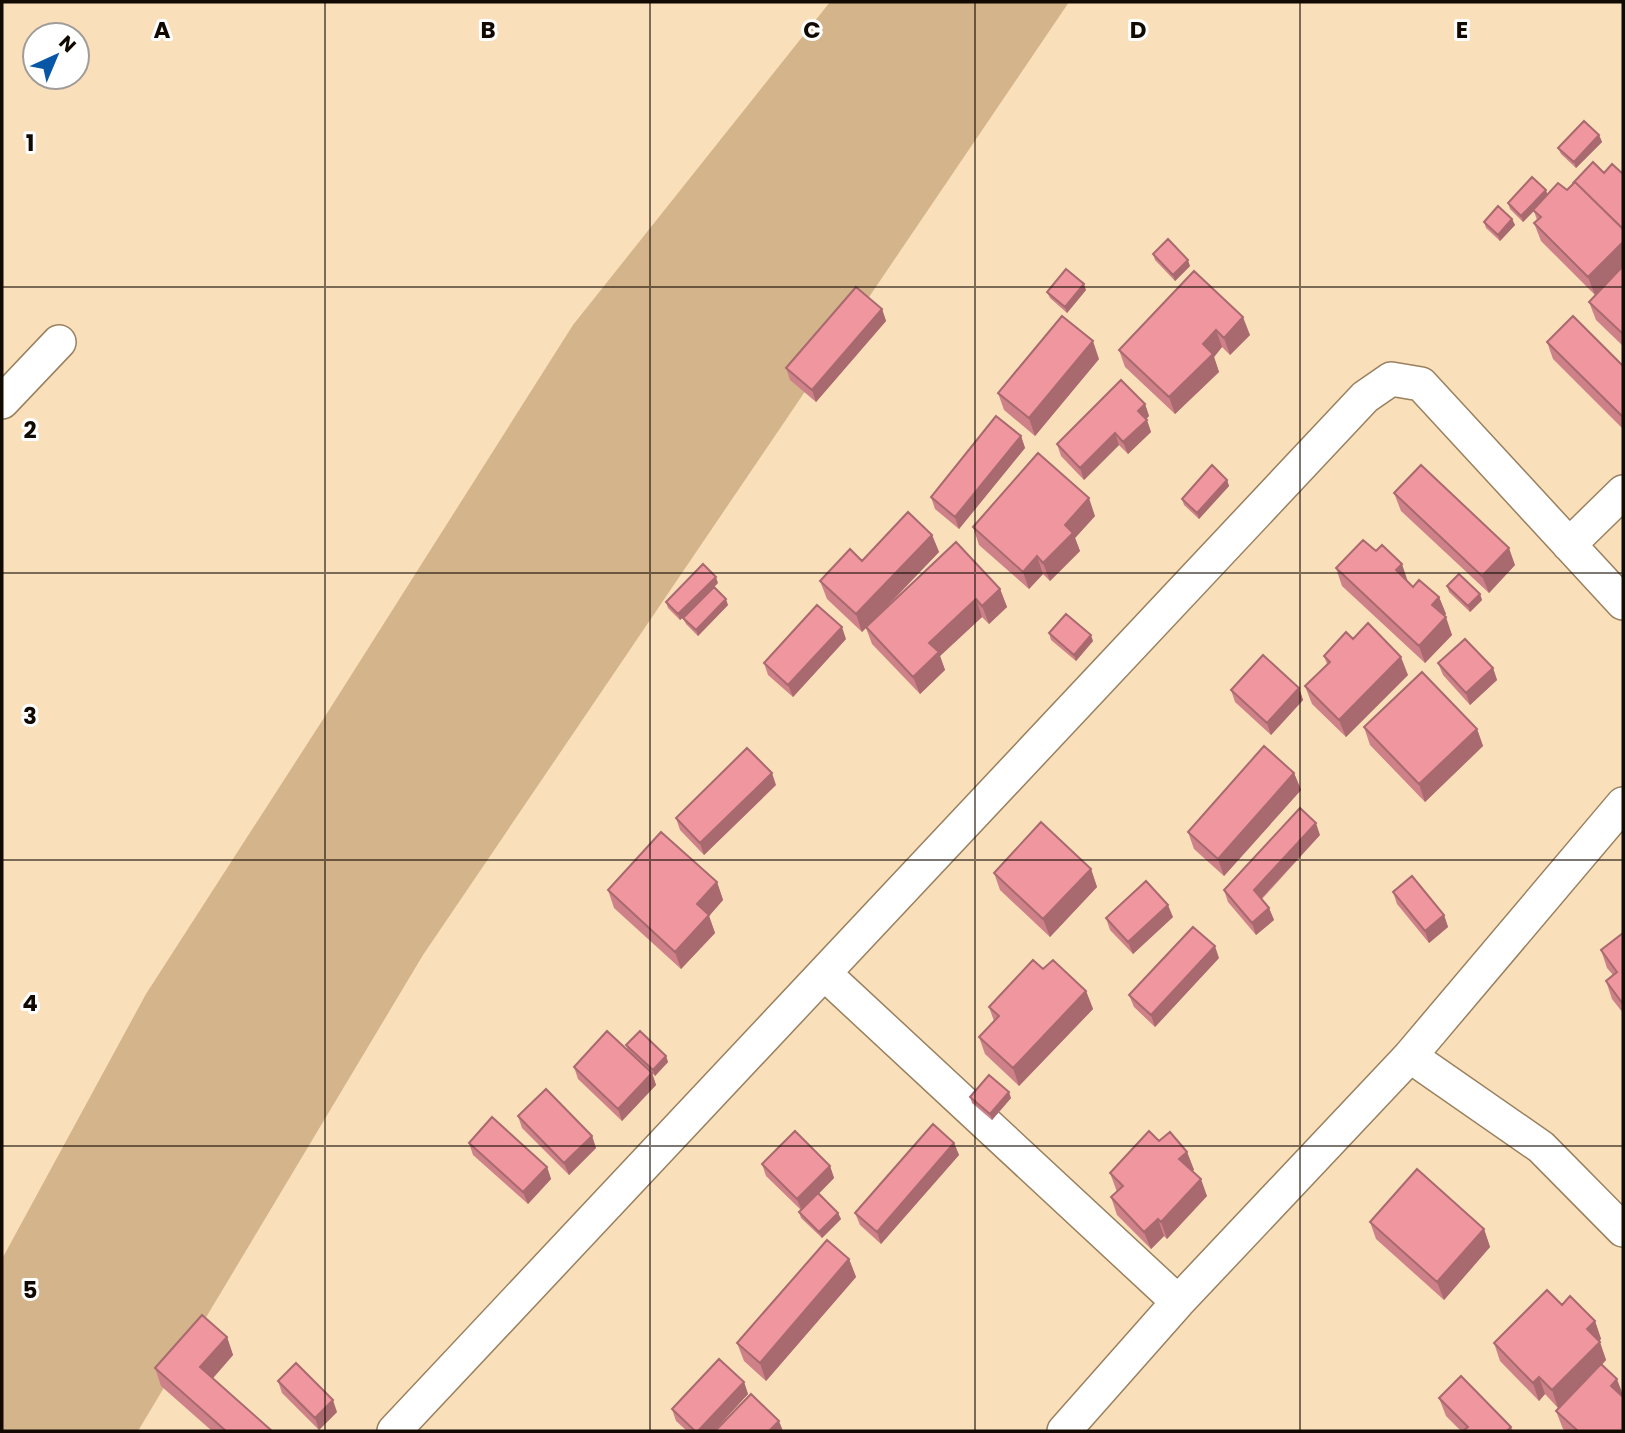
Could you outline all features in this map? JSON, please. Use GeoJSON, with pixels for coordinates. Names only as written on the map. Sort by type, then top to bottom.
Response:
{"type":"FeatureCollection","features":[{"type":"Feature","properties":{"kind":"street"},"geometry":{"type":"LineString","coordinates":[[2,402],[59,342]]}},
{"type":"Feature","properties":{"kind":"street"},"geometry":{"type":"LineString","coordinates":[[394,1431],[1365,397],[1391,379],[1421,384],[1623,603]]}},
{"type":"Feature","properties":{"kind":"street"},"geometry":{"type":"LineString","coordinates":[[1569,545],[1623,492]]}},
{"type":"Feature","properties":{"kind":"street"},"geometry":{"type":"LineString","coordinates":[[1064,1431],[1178,1302],[1410,1056],[1623,804]]}},
{"type":"Feature","properties":{"kind":"street"},"geometry":{"type":"LineString","coordinates":[[825,974],[1178,1302]]}},
{"type":"Feature","properties":{"kind":"street"},"geometry":{"type":"LineString","coordinates":[[1410,1056],[1541,1147],[1623,1230]]}},
{"type":"Feature","properties":{"kind":"shaded area"},"geometry":{"type":"Polygon","coordinates":[[[830,2],[1069,2],[423,955],[138,1431],[2,1431],[2,1259],[146,994],[573,325],[830,2]]]}},
{"type":"Feature","properties":{"kind":"building"},"geometry":{"type":"Polygon","coordinates":[[[1584,121],[1599,135],[1574,162],[1558,148],[1584,121]]]}},
{"type":"Feature","properties":{"kind":"building"},"geometry":{"type":"Polygon","coordinates":[[[1593,162],[1604,173],[1612,164],[1623,174],[1623,229],[1574,182],[1593,162]]]}},
{"type":"Feature","properties":{"kind":"building"},"geometry":{"type":"Polygon","coordinates":[[[1532,177],[1546,190],[1521,216],[1508,203],[1532,177]]]}},
{"type":"Feature","properties":{"kind":"building"},"geometry":{"type":"Polygon","coordinates":[[[1575,182],[1623,229],[1623,242],[1588,277],[1534,223],[1541,217],[1533,210],[1558,183],[1567,190],[1575,182]]]}},
{"type":"Feature","properties":{"kind":"building"},"geometry":{"type":"Polygon","coordinates":[[[1498,206],[1512,219],[1498,235],[1484,222],[1498,206]]]}},
{"type":"Feature","properties":{"kind":"building"},"geometry":{"type":"Polygon","coordinates":[[[1168,239],[1188,260],[1173,275],[1153,254],[1168,239]]]}},
{"type":"Feature","properties":{"kind":"building"},"geometry":{"type":"Polygon","coordinates":[[[1623,266],[1623,334],[1589,302],[1623,266]]]}},
{"type":"Feature","properties":{"kind":"building"},"geometry":{"type":"Polygon","coordinates":[[[1066,269],[1084,284],[1065,307],[1047,292],[1066,269]]]}},
{"type":"Feature","properties":{"kind":"building"},"geometry":{"type":"Polygon","coordinates":[[[1194,271],[1243,317],[1224,338],[1216,330],[1203,344],[1213,354],[1169,397],[1119,350],[1194,271]]]}},
{"type":"Feature","properties":{"kind":"building"},"geometry":{"type":"Polygon","coordinates":[[[856,287],[882,309],[812,390],[786,368],[856,287]]]}},
{"type":"Feature","properties":{"kind":"building"},"geometry":{"type":"Polygon","coordinates":[[[1062,316],[1093,341],[1029,418],[998,393],[1062,316]]]}},
{"type":"Feature","properties":{"kind":"building"},"geometry":{"type":"Polygon","coordinates":[[[1573,316],[1623,366],[1623,417],[1547,342],[1573,316]]]}},
{"type":"Feature","properties":{"kind":"building"},"geometry":{"type":"Polygon","coordinates":[[[1121,380],[1145,404],[1138,411],[1147,420],[1123,442],[1115,433],[1080,468],[1057,444],[1121,380]]]}},
{"type":"Feature","properties":{"kind":"building"},"geometry":{"type":"Polygon","coordinates":[[[996,416],[1021,436],[955,517],[931,497],[996,416]]]}},
{"type":"Feature","properties":{"kind":"building"},"geometry":{"type":"Polygon","coordinates":[[[1038,453],[1089,498],[1065,525],[1073,533],[1043,563],[1037,556],[1023,572],[973,527],[1038,453]]]}},
{"type":"Feature","properties":{"kind":"building"},"geometry":{"type":"Polygon","coordinates":[[[1212,465],[1227,480],[1197,513],[1182,499],[1212,465]]]}},
{"type":"Feature","properties":{"kind":"building"},"geometry":{"type":"Polygon","coordinates":[[[1421,465],[1509,548],[1482,576],[1394,493],[1421,465]]]}},
{"type":"Feature","properties":{"kind":"building"},"geometry":{"type":"Polygon","coordinates":[[[908,512],[932,535],[856,614],[820,581],[850,549],[862,561],[908,512]]]}},
{"type":"Feature","properties":{"kind":"building"},"geometry":{"type":"Polygon","coordinates":[[[1363,540],[1376,551],[1382,545],[1402,564],[1396,570],[1413,587],[1419,580],[1439,597],[1432,605],[1446,617],[1419,646],[1336,568],[1363,540]]]}},
{"type":"Feature","properties":{"kind":"building"},"geometry":{"type":"Polygon","coordinates":[[[956,542],[1000,589],[982,606],[976,599],[929,643],[939,652],[913,677],[866,627],[956,542]]]}},
{"type":"Feature","properties":{"kind":"building"},"geometry":{"type":"Polygon","coordinates":[[[703,564],[716,577],[678,614],[666,602],[703,564]]]}},
{"type":"Feature","properties":{"kind":"building"},"geometry":{"type":"Polygon","coordinates":[[[1459,574],[1480,594],[1468,606],[1447,586],[1459,574]]]}},
{"type":"Feature","properties":{"kind":"building"},"geometry":{"type":"Polygon","coordinates":[[[714,587],[726,599],[696,630],[683,618],[714,587]]]}},
{"type":"Feature","properties":{"kind":"building"},"geometry":{"type":"Polygon","coordinates":[[[817,605],[842,627],[788,685],[764,663],[817,605]]]}},
{"type":"Feature","properties":{"kind":"building"},"geometry":{"type":"Polygon","coordinates":[[[1066,614],[1091,635],[1074,655],[1049,633],[1066,614]]]}},
{"type":"Feature","properties":{"kind":"building"},"geometry":{"type":"Polygon","coordinates":[[[1368,623],[1401,657],[1339,720],[1305,686],[1330,662],[1324,656],[1346,632],[1353,639],[1368,623]]]}},
{"type":"Feature","properties":{"kind":"building"},"geometry":{"type":"Polygon","coordinates":[[[1465,639],[1493,668],[1466,693],[1438,663],[1465,639]]]}},
{"type":"Feature","properties":{"kind":"building"},"geometry":{"type":"Polygon","coordinates":[[[1263,655],[1299,688],[1267,723],[1231,690],[1263,655]]]}},
{"type":"Feature","properties":{"kind":"building"},"geometry":{"type":"Polygon","coordinates":[[[1422,672],[1477,729],[1419,784],[1364,727],[1422,672]]]}},
{"type":"Feature","properties":{"kind":"building"},"geometry":{"type":"Polygon","coordinates":[[[1264,746],[1294,773],[1218,859],[1188,832],[1264,746]]]}},
{"type":"Feature","properties":{"kind":"building"},"geometry":{"type":"Polygon","coordinates":[[[747,748],[772,773],[700,843],[676,818],[747,748]]]}},
{"type":"Feature","properties":{"kind":"building"},"geometry":{"type":"Polygon","coordinates":[[[1300,808],[1316,823],[1254,890],[1269,908],[1252,923],[1224,890],[1300,808]]]}},
{"type":"Feature","properties":{"kind":"building"},"geometry":{"type":"Polygon","coordinates":[[[1041,822],[1091,869],[1043,919],[994,873],[1041,822]]]}},
{"type":"Feature","properties":{"kind":"building"},"geometry":{"type":"Polygon","coordinates":[[[661,832],[717,882],[697,904],[709,915],[675,952],[608,890],[661,832]]]}},
{"type":"Feature","properties":{"kind":"building"},"geometry":{"type":"Polygon","coordinates":[[[1412,876],[1444,915],[1425,931],[1393,892],[1412,876]]]}},
{"type":"Feature","properties":{"kind":"building"},"geometry":{"type":"Polygon","coordinates":[[[1146,881],[1168,905],[1128,942],[1106,918],[1146,881]]]}},
{"type":"Feature","properties":{"kind":"building"},"geometry":{"type":"Polygon","coordinates":[[[1193,927],[1215,946],[1151,1015],[1129,995],[1193,927]]]}},
{"type":"Feature","properties":{"kind":"building"},"geometry":{"type":"Polygon","coordinates":[[[1623,933],[1623,1004],[1606,981],[1617,972],[1601,950],[1623,933]]]}},
{"type":"Feature","properties":{"kind":"building"},"geometry":{"type":"Polygon","coordinates":[[[1033,960],[1043,969],[1053,960],[1086,991],[1013,1068],[979,1037],[999,1016],[989,1007],[1033,960]]]}},
{"type":"Feature","properties":{"kind":"building"},"geometry":{"type":"Polygon","coordinates":[[[607,1031],[652,1073],[618,1109],[574,1067],[607,1031]]]}},
{"type":"Feature","properties":{"kind":"building"},"geometry":{"type":"Polygon","coordinates":[[[640,1031],[666,1056],[653,1070],[626,1045],[640,1031]]]}},
{"type":"Feature","properties":{"kind":"building"},"geometry":{"type":"Polygon","coordinates":[[[989,1075],[1009,1092],[990,1114],[970,1097],[989,1075]]]}},
{"type":"Feature","properties":{"kind":"building"},"geometry":{"type":"Polygon","coordinates":[[[546,1089],[592,1136],[564,1163],[518,1116],[546,1089]]]}},
{"type":"Feature","properties":{"kind":"building"},"geometry":{"type":"Polygon","coordinates":[[[492,1117],[547,1167],[523,1192],[469,1143],[492,1117]]]}},
{"type":"Feature","properties":{"kind":"building"},"geometry":{"type":"Polygon","coordinates":[[[933,1124],[954,1143],[877,1232],[855,1213],[933,1124]]]}},
{"type":"Feature","properties":{"kind":"building"},"geometry":{"type":"Polygon","coordinates":[[[795,1131],[830,1166],[797,1199],[762,1164],[795,1131]]]}},
{"type":"Feature","properties":{"kind":"building"},"geometry":{"type":"Polygon","coordinates":[[[1149,1131],[1159,1141],[1170,1132],[1187,1152],[1179,1159],[1201,1179],[1161,1222],[1158,1219],[1144,1232],[1111,1197],[1123,1186],[1110,1173],[1149,1131]]]}},
{"type":"Feature","properties":{"kind":"building"},"geometry":{"type":"Polygon","coordinates":[[[1417,1169],[1484,1229],[1437,1282],[1370,1222],[1417,1169]]]}},
{"type":"Feature","properties":{"kind":"building"},"geometry":{"type":"Polygon","coordinates":[[[818,1193],[838,1213],[819,1232],[799,1212],[818,1193]]]}},
{"type":"Feature","properties":{"kind":"building"},"geometry":{"type":"Polygon","coordinates":[[[827,1240],[849,1259],[760,1363],[737,1343],[827,1240]]]}},
{"type":"Feature","properties":{"kind":"building"},"geometry":{"type":"Polygon","coordinates":[[[1547,1290],[1562,1305],[1570,1296],[1595,1321],[1587,1329],[1600,1342],[1552,1390],[1539,1377],[1533,1383],[1494,1343],[1547,1290]]]}},
{"type":"Feature","properties":{"kind":"building"},"geometry":{"type":"Polygon","coordinates":[[[202,1315],[227,1337],[200,1367],[272,1431],[226,1431],[155,1368],[202,1315]]]}},
{"type":"Feature","properties":{"kind":"building"},"geometry":{"type":"Polygon","coordinates":[[[719,1359],[744,1382],[698,1431],[695,1431],[672,1409],[719,1359]]]}},
{"type":"Feature","properties":{"kind":"building"},"geometry":{"type":"Polygon","coordinates":[[[296,1363],[333,1400],[315,1418],[278,1381],[296,1363]]]}},
{"type":"Feature","properties":{"kind":"building"},"geometry":{"type":"Polygon","coordinates":[[[1601,1364],[1617,1379],[1611,1386],[1623,1397],[1623,1431],[1578,1431],[1556,1411],[1601,1364]]]}},
{"type":"Feature","properties":{"kind":"building"},"geometry":{"type":"Polygon","coordinates":[[[1461,1376],[1511,1427],[1507,1431],[1463,1431],[1468,1427],[1439,1398],[1461,1376]]]}},
{"type":"Feature","properties":{"kind":"building"},"geometry":{"type":"Polygon","coordinates":[[[751,1394],[779,1421],[769,1431],[715,1431],[751,1394]]]}}]}
